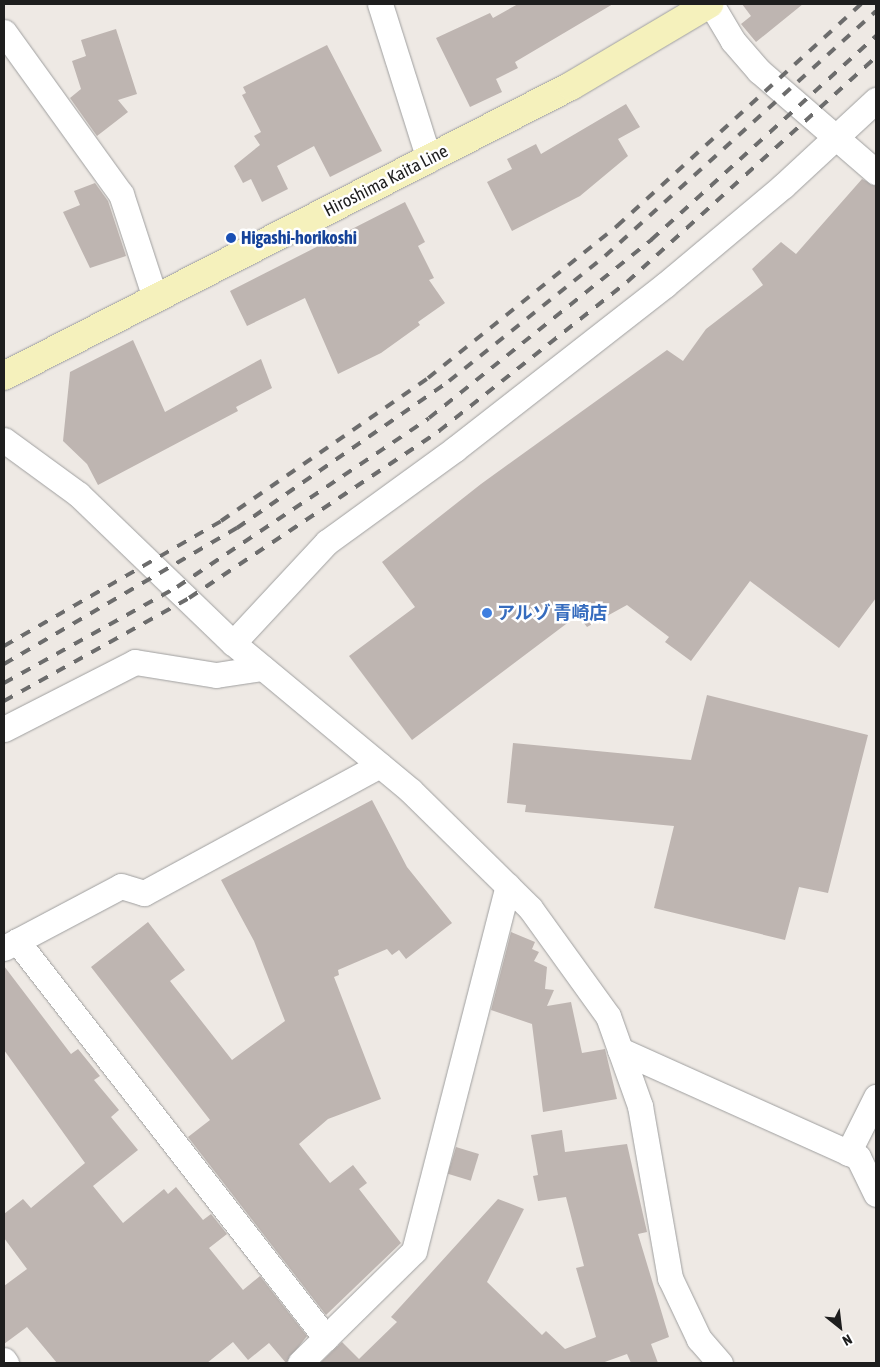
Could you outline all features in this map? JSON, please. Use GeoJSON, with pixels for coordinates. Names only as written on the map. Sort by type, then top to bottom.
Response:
{"type":"FeatureCollection","features":[{"type":"Feature","properties":{"kind":"main road","name":"Hiroshima Kaita Line"},"geometry":{"type":"LineString","coordinates":[[4,376],[571,86],[710,4]]}},
{"type":"Feature","properties":{"kind":"street"},"geometry":{"type":"LineString","coordinates":[[380,4],[429,159]]}},
{"type":"Feature","properties":{"kind":"street"},"geometry":{"type":"LineString","coordinates":[[710,4],[733,41],[759,71],[876,172]]}},
{"type":"Feature","properties":{"kind":"street"},"geometry":{"type":"LineString","coordinates":[[4,32],[121,194],[155,298]]}},
{"type":"Feature","properties":{"kind":"street"},"geometry":{"type":"LineString","coordinates":[[233,642],[327,542],[562,367],[727,234],[876,100]]}},
{"type":"Feature","properties":{"kind":"street"},"geometry":{"type":"LineString","coordinates":[[4,440],[78,494],[233,642],[380,765],[530,908],[608,1016],[640,1106],[670,1278],[700,1339],[720,1363]]}},
{"type":"Feature","properties":{"kind":"street"},"geometry":{"type":"LineString","coordinates":[[4,729],[135,662],[208,675],[262,668]]}},
{"type":"Feature","properties":{"kind":"street"},"geometry":{"type":"LineString","coordinates":[[326,1338],[10,944],[121,886],[144,893],[380,765]]}},
{"type":"Feature","properties":{"kind":"street"},"geometry":{"type":"LineString","coordinates":[[300,1363],[414,1251],[508,886]]}},
{"type":"Feature","properties":{"kind":"street"},"geometry":{"type":"LineString","coordinates":[[620,1050],[858,1157],[876,1194]]}},
{"type":"Feature","properties":{"kind":"street"},"geometry":{"type":"LineString","coordinates":[[848,1153],[876,1097]]}},
{"type":"Feature","properties":{"kind":"building"},"geometry":{"type":"Polygon","coordinates":[[[518,4],[613,4],[515,62],[518,68],[496,79],[502,92],[470,107],[436,38],[490,13],[493,18],[518,4]]]}},
{"type":"Feature","properties":{"kind":"building"},"geometry":{"type":"Polygon","coordinates":[[[742,4],[803,4],[756,42],[741,24],[751,16],[742,4]]]}},
{"type":"Feature","properties":{"kind":"building"},"geometry":{"type":"Polygon","coordinates":[[[116,29],[137,94],[118,100],[128,112],[97,136],[70,98],[81,89],[72,61],[86,56],[81,40],[116,29]]]}},
{"type":"Feature","properties":{"kind":"building"},"geometry":{"type":"Polygon","coordinates":[[[327,45],[382,151],[330,177],[314,146],[277,166],[288,189],[262,202],[251,179],[243,183],[234,166],[260,145],[254,136],[261,132],[242,95],[246,93],[243,87],[327,45]]]}},
{"type":"Feature","properties":{"kind":"building"},"geometry":{"type":"Polygon","coordinates":[[[626,104],[640,127],[618,139],[628,156],[580,196],[512,231],[487,182],[512,169],[507,159],[536,144],[541,154],[626,104]]]}},
{"type":"Feature","properties":{"kind":"building"},"geometry":{"type":"Polygon","coordinates":[[[862,179],[876,186],[876,598],[839,648],[750,581],[691,661],[665,642],[669,637],[627,605],[587,627],[578,615],[412,740],[349,656],[415,607],[382,562],[481,484],[667,350],[683,361],[706,329],[763,285],[752,269],[781,242],[796,254],[862,179]]]}},
{"type":"Feature","properties":{"kind":"building"},"geometry":{"type":"Polygon","coordinates":[[[95,183],[108,201],[126,256],[90,268],[63,212],[80,205],[74,191],[95,183]]]}},
{"type":"Feature","properties":{"kind":"building"},"geometry":{"type":"Polygon","coordinates":[[[405,202],[425,242],[418,246],[434,278],[429,280],[445,303],[418,322],[420,325],[381,353],[338,374],[305,298],[247,326],[230,291],[405,202]]]}},
{"type":"Feature","properties":{"kind":"building"},"geometry":{"type":"Polygon","coordinates":[[[133,340],[165,412],[261,359],[272,388],[236,407],[238,411],[98,485],[87,464],[63,441],[70,372],[133,340]]]}},
{"type":"Feature","properties":{"kind":"building"},"geometry":{"type":"Polygon","coordinates":[[[707,695],[868,735],[828,893],[799,887],[785,940],[654,908],[674,826],[525,812],[526,805],[507,803],[513,743],[691,760],[707,695]]]}},
{"type":"Feature","properties":{"kind":"building"},"geometry":{"type":"Polygon","coordinates":[[[372,800],[407,867],[452,923],[406,959],[399,950],[392,955],[387,949],[338,970],[339,975],[334,977],[381,1099],[328,1119],[299,1144],[330,1183],[353,1165],[367,1183],[359,1189],[401,1243],[326,1315],[188,1137],[210,1120],[91,967],[148,922],[185,970],[170,981],[232,1060],[285,1021],[254,941],[221,880],[372,800]]]}},
{"type":"Feature","properties":{"kind":"building"},"geometry":{"type":"Polygon","coordinates":[[[511,932],[535,942],[532,949],[539,952],[534,961],[547,967],[545,989],[554,990],[547,1006],[571,1002],[582,1053],[605,1049],[617,1099],[543,1112],[532,1024],[491,1010],[511,932]]]}},
{"type":"Feature","properties":{"kind":"building"},"geometry":{"type":"Polygon","coordinates":[[[4,966],[71,1054],[78,1049],[100,1076],[94,1080],[119,1110],[111,1117],[138,1150],[93,1186],[123,1223],[164,1189],[168,1194],[176,1187],[203,1220],[211,1214],[227,1234],[209,1248],[243,1290],[260,1276],[307,1336],[286,1363],[269,1343],[248,1360],[233,1342],[207,1363],[57,1363],[27,1327],[4,1344],[4,1286],[27,1269],[4,1238],[4,1214],[23,1199],[31,1208],[85,1163],[4,1050],[4,966]]]}},
{"type":"Feature","properties":{"kind":"building"},"geometry":{"type":"Polygon","coordinates":[[[562,1130],[565,1152],[627,1144],[647,1232],[638,1234],[669,1337],[651,1344],[658,1363],[631,1363],[627,1354],[602,1363],[320,1363],[342,1342],[359,1359],[397,1322],[391,1317],[498,1199],[524,1209],[487,1282],[542,1335],[546,1331],[565,1349],[596,1337],[576,1268],[584,1266],[566,1197],[538,1201],[533,1176],[538,1175],[531,1135],[562,1130]]]}},
{"type":"Feature","properties":{"kind":"building"},"geometry":{"type":"Polygon","coordinates":[[[456,1147],[479,1154],[471,1181],[448,1174],[456,1147]]]}},
{"type":"Feature","properties":{"kind":"railway"},"geometry":{"type":"LineString","coordinates":[[4,646],[221,521],[428,378],[617,226],[861,4]]}},
{"type":"Feature","properties":{"kind":"railway"},"geometry":{"type":"LineString","coordinates":[[4,664],[237,528],[449,381],[605,256],[876,11]]}},
{"type":"Feature","properties":{"kind":"railway"},"geometry":{"type":"LineString","coordinates":[[4,683],[177,587],[429,418],[651,240],[876,36]]}},
{"type":"Feature","properties":{"kind":"railway"},"geometry":{"type":"LineString","coordinates":[[4,701],[189,598],[439,431],[627,282],[876,57]]}},
{"type":"Feature","properties":{"kind":"place","name":"Higashi-horikoshi"},"geometry":{"type":"Point","coordinates":[231,238]}},
{"type":"Feature","properties":{"kind":"place","name":"アルゾ 青崎店"},"geometry":{"type":"Point","coordinates":[487,613]}}]}
